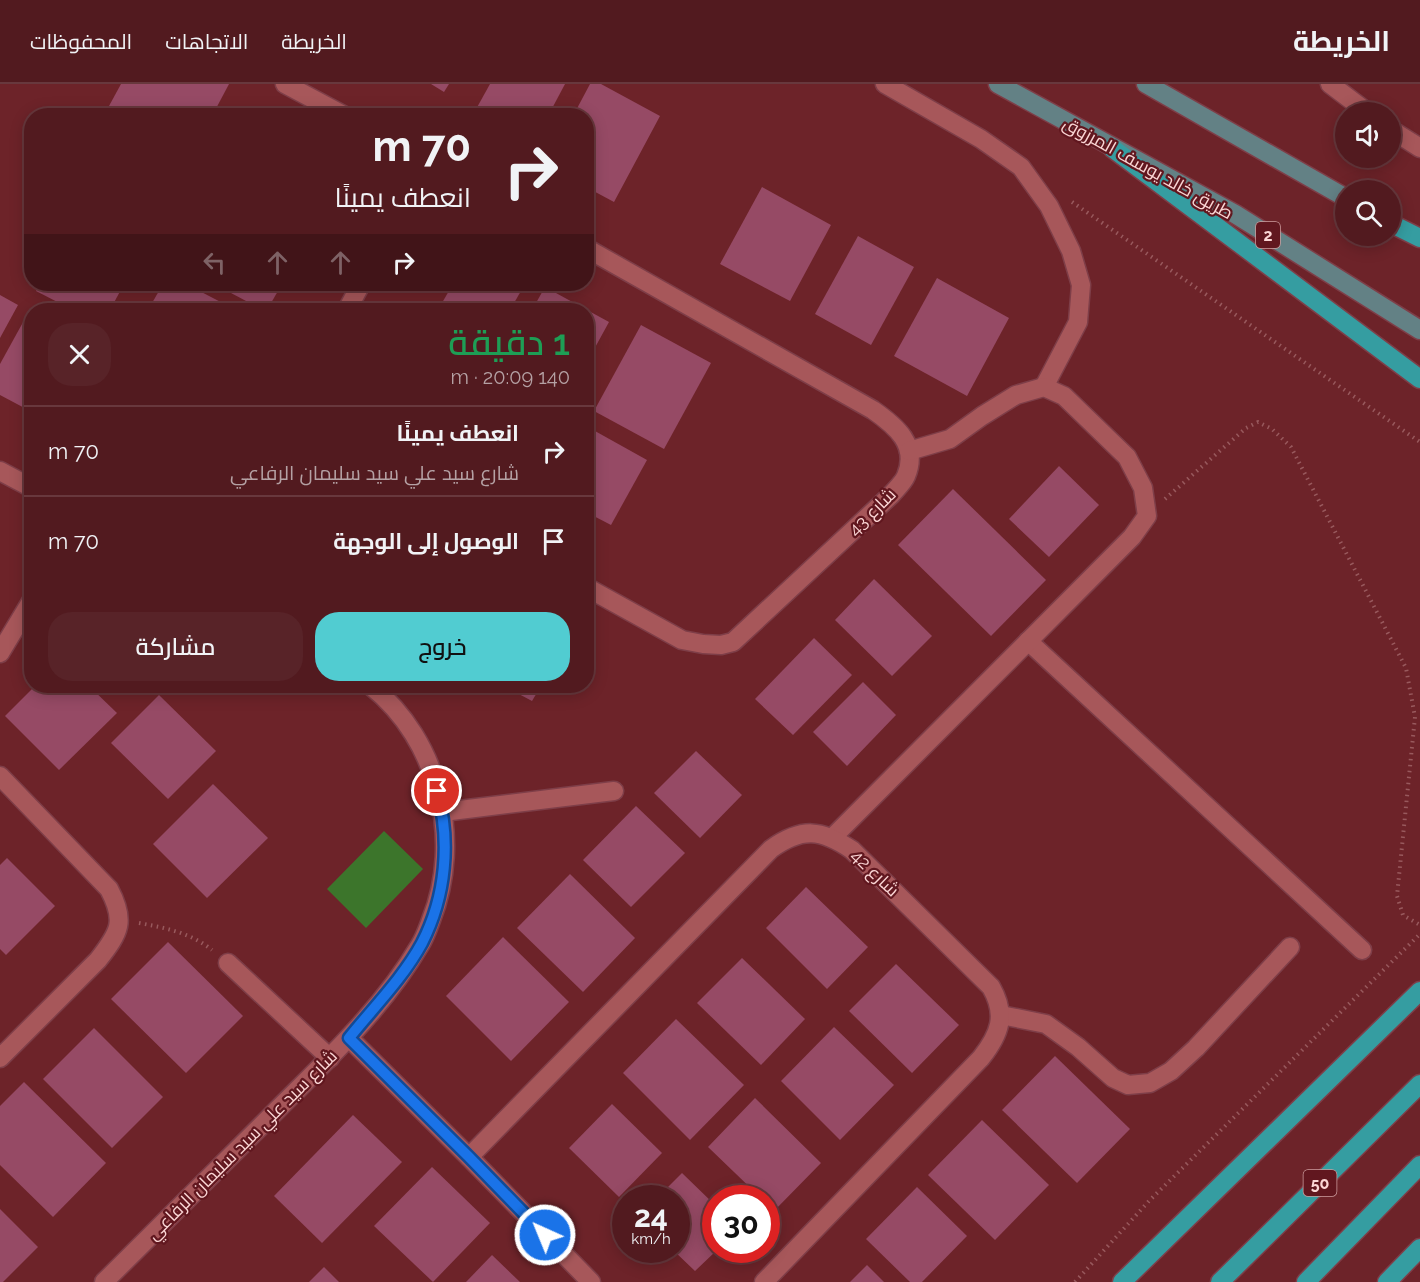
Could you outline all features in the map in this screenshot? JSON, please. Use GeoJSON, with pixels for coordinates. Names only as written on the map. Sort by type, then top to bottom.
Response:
{"type":"FeatureCollection","features":[{"type":"Feature","properties":{"kind":"highway"},"geometry":{"type":"LineString","coordinates":[[1112,148],[1420,379]]}},
{"type":"Feature","properties":{"kind":"highway"},"geometry":{"type":"LineString","coordinates":[[1401,229],[1420,240]]}},
{"type":"Feature","properties":{"kind":"highway"},"geometry":{"type":"LineString","coordinates":[[1122,1282],[1420,991]]}},
{"type":"Feature","properties":{"kind":"highway","name":"50"},"geometry":{"type":"LineString","coordinates":[[1220,1282],[1420,1084]]}},
{"type":"Feature","properties":{"kind":"highway"},"geometry":{"type":"LineString","coordinates":[[1306,1282],[1420,1165]]}},
{"type":"Feature","properties":{"kind":"highway"},"geometry":{"type":"LineString","coordinates":[[1387,1282],[1420,1248]]}},
{"type":"Feature","properties":{"kind":"main road","name":"طريق خالد يوسف المرزوق"},"geometry":{"type":"LineString","coordinates":[[998,84],[1235,214],[1420,330]]}},
{"type":"Feature","properties":{"kind":"main road"},"geometry":{"type":"LineString","coordinates":[[1146,84],[1335,192]]}},
{"type":"Feature","properties":{"kind":"street"},"geometry":{"type":"LineString","coordinates":[[285,84],[330,108]]}},
{"type":"Feature","properties":{"kind":"street"},"geometry":{"type":"LineString","coordinates":[[885,84],[981,139],[1021,167],[1049,207],[1071,251],[1081,285],[1078,322],[1044,387]]}},
{"type":"Feature","properties":{"kind":"street"},"geometry":{"type":"LineString","coordinates":[[1157,84],[1171,98]]}},
{"type":"Feature","properties":{"kind":"street"},"geometry":{"type":"LineString","coordinates":[[1330,84],[1354,102]]}},
{"type":"Feature","properties":{"kind":"street"},"geometry":{"type":"LineString","coordinates":[[1401,136],[1420,148]]}},
{"type":"Feature","properties":{"kind":"street"},"geometry":{"type":"LineString","coordinates":[[594,253],[873,410],[895,426],[909,451],[950,439],[1016,394],[1044,387],[1064,396],[1127,457],[1143,489],[1147,516],[1132,537],[833,837]]}},
{"type":"Feature","properties":{"kind":"street","name":"شارع 43"},"geometry":{"type":"LineString","coordinates":[[594,591],[682,640],[721,645],[733,642],[891,495],[905,477],[909,451]]}},
{"type":"Feature","properties":{"kind":"street"},"geometry":{"type":"LineString","coordinates":[[0,471],[24,484]]}},
{"type":"Feature","properties":{"kind":"street"},"geometry":{"type":"LineString","coordinates":[[0,653],[24,613]]}},
{"type":"Feature","properties":{"kind":"street"},"geometry":{"type":"LineString","coordinates":[[1028,641],[1362,950]]}},
{"type":"Feature","properties":{"kind":"street","name":"شارع سيد علي سيد سليمان الرفاعي"},"geometry":{"type":"LineString","coordinates":[[104,1282],[349,1038],[397,980],[422,943],[438,902],[446,857],[443,812],[432,769],[411,729],[381,693]]}},
{"type":"Feature","properties":{"kind":"street"},"geometry":{"type":"LineString","coordinates":[[0,776],[109,889],[118,906],[120,920],[108,948],[98,960],[0,1058]]}},
{"type":"Feature","properties":{"kind":"street"},"geometry":{"type":"LineString","coordinates":[[443,812],[614,790]]}},
{"type":"Feature","properties":{"kind":"street","name":"شارع 42"},"geometry":{"type":"LineString","coordinates":[[469,1157],[771,849],[784,839],[799,834],[816,833],[833,837],[852,850],[992,987],[1000,1002],[1001,1015]]}},
{"type":"Feature","properties":{"kind":"street"},"geometry":{"type":"LineString","coordinates":[[764,1282],[981,1058],[992,1044],[1001,1015],[1046,1024],[1078,1047],[1113,1078],[1128,1085],[1149,1083],[1171,1071],[1196,1048],[1290,947]]}},
{"type":"Feature","properties":{"kind":"street"},"geometry":{"type":"LineString","coordinates":[[228,963],[330,1058]]}},
{"type":"Feature","properties":{"kind":"street"},"geometry":{"type":"LineString","coordinates":[[349,1038],[591,1282]]}},
{"type":"Feature","properties":{"kind":"path"},"geometry":{"type":"LineString","coordinates":[[1070,200],[1420,442]]}},
{"type":"Feature","properties":{"kind":"path"},"geometry":{"type":"LineString","coordinates":[[1147,516],[1246,428],[1258,422],[1272,429],[1291,447],[1406,668],[1415,717],[1397,896],[1403,915],[1420,925]]}},
{"type":"Feature","properties":{"kind":"path"},"geometry":{"type":"LineString","coordinates":[[120,920],[163,927],[187,934],[228,963]]}},
{"type":"Feature","properties":{"kind":"path"},"geometry":{"type":"LineString","coordinates":[[1075,1282],[1149,1201],[1420,934]]}},
{"type":"Feature","properties":{"kind":"green space"},"geometry":{"type":"Polygon","coordinates":[[[384,831],[423,869],[366,928],[327,889],[384,831]]]}},
{"type":"Feature","properties":{"kind":"building"},"geometry":{"type":"Polygon","coordinates":[[[121,84],[229,84],[216,108],[113,108],[109,106],[121,84]]]}},
{"type":"Feature","properties":{"kind":"building"},"geometry":{"type":"Polygon","coordinates":[[[431,84],[449,84],[444,92],[431,84]]]}},
{"type":"Feature","properties":{"kind":"building"},"geometry":{"type":"Polygon","coordinates":[[[490,84],[565,84],[552,108],[477,108],[490,84]]]}},
{"type":"Feature","properties":{"kind":"building"},"geometry":{"type":"Polygon","coordinates":[[[590,84],[601,84],[660,116],[614,202],[594,191],[594,108],[577,108],[590,84]]]}},
{"type":"Feature","properties":{"kind":"building"},"geometry":{"type":"Polygon","coordinates":[[[762,187],[831,225],[790,301],[720,264],[762,187]]]}},
{"type":"Feature","properties":{"kind":"building"},"geometry":{"type":"Polygon","coordinates":[[[858,236],[914,267],[871,345],[815,314],[858,236]]]}},
{"type":"Feature","properties":{"kind":"building"},"geometry":{"type":"Polygon","coordinates":[[[937,278],[1009,318],[967,396],[894,356],[937,278]]]}},
{"type":"Feature","properties":{"kind":"building"},"geometry":{"type":"Polygon","coordinates":[[[36,291],[120,291],[114,303],[59,303],[36,291]]]}},
{"type":"Feature","properties":{"kind":"building"},"geometry":{"type":"Polygon","coordinates":[[[159,291],[199,291],[223,303],[152,303],[159,291]]]}},
{"type":"Feature","properties":{"kind":"building"},"geometry":{"type":"Polygon","coordinates":[[[227,291],[278,291],[271,303],[250,303],[227,291]]]}},
{"type":"Feature","properties":{"kind":"building"},"geometry":{"type":"Polygon","coordinates":[[[449,291],[521,291],[514,303],[442,303],[449,291]]]}},
{"type":"Feature","properties":{"kind":"building"},"geometry":{"type":"Polygon","coordinates":[[[543,291],[552,291],[574,303],[536,303],[543,291]]]}},
{"type":"Feature","properties":{"kind":"building"},"geometry":{"type":"Polygon","coordinates":[[[0,295],[18,305],[0,338],[0,295]]]}},
{"type":"Feature","properties":{"kind":"building"},"geometry":{"type":"Polygon","coordinates":[[[594,314],[609,322],[594,349],[594,314]]]}},
{"type":"Feature","properties":{"kind":"building"},"geometry":{"type":"Polygon","coordinates":[[[24,320],[24,408],[0,395],[0,364],[24,320]]]}},
{"type":"Feature","properties":{"kind":"building"},"geometry":{"type":"Polygon","coordinates":[[[641,325],[711,363],[664,449],[594,411],[641,325]]]}},
{"type":"Feature","properties":{"kind":"building"},"geometry":{"type":"Polygon","coordinates":[[[594,430],[647,460],[611,525],[594,516],[594,430]]]}},
{"type":"Feature","properties":{"kind":"building"},"geometry":{"type":"Polygon","coordinates":[[[1059,466],[1099,505],[1049,557],[1009,519],[1059,466]]]}},
{"type":"Feature","properties":{"kind":"building"},"geometry":{"type":"Polygon","coordinates":[[[953,489],[1046,580],[991,636],[898,545],[953,489]]]}},
{"type":"Feature","properties":{"kind":"building"},"geometry":{"type":"Polygon","coordinates":[[[874,579],[932,636],[892,676],[835,620],[874,579]]]}},
{"type":"Feature","properties":{"kind":"building"},"geometry":{"type":"Polygon","coordinates":[[[814,638],[852,675],[793,735],[755,699],[814,638]]]}},
{"type":"Feature","properties":{"kind":"building"},"geometry":{"type":"Polygon","coordinates":[[[863,682],[896,715],[847,766],[813,732],[863,682]]]}},
{"type":"Feature","properties":{"kind":"building"},"geometry":{"type":"Polygon","coordinates":[[[28,693],[96,693],[117,713],[59,770],[5,716],[28,693]]]}},
{"type":"Feature","properties":{"kind":"building"},"geometry":{"type":"Polygon","coordinates":[[[517,693],[537,693],[532,701],[517,693]]]}},
{"type":"Feature","properties":{"kind":"building"},"geometry":{"type":"Polygon","coordinates":[[[159,695],[216,751],[168,799],[111,743],[159,695]]]}},
{"type":"Feature","properties":{"kind":"building"},"geometry":{"type":"Polygon","coordinates":[[[696,751],[742,795],[700,838],[654,793],[696,751]]]}},
{"type":"Feature","properties":{"kind":"building"},"geometry":{"type":"Polygon","coordinates":[[[213,784],[268,838],[207,898],[153,844],[213,784]]]}},
{"type":"Feature","properties":{"kind":"building"},"geometry":{"type":"Polygon","coordinates":[[[636,806],[685,853],[631,907],[583,860],[636,806]]]}},
{"type":"Feature","properties":{"kind":"building"},"geometry":{"type":"Polygon","coordinates":[[[7,858],[55,906],[6,955],[0,949],[0,865],[7,858]]]}},
{"type":"Feature","properties":{"kind":"building"},"geometry":{"type":"Polygon","coordinates":[[[570,874],[635,938],[583,992],[517,928],[570,874]]]}},
{"type":"Feature","properties":{"kind":"building"},"geometry":{"type":"Polygon","coordinates":[[[806,887],[868,947],[827,989],[766,928],[806,887]]]}},
{"type":"Feature","properties":{"kind":"building"},"geometry":{"type":"Polygon","coordinates":[[[503,937],[569,1002],[511,1061],[446,996],[503,937]]]}},
{"type":"Feature","properties":{"kind":"building"},"geometry":{"type":"Polygon","coordinates":[[[168,942],[243,1016],[186,1073],[111,999],[168,942]]]}},
{"type":"Feature","properties":{"kind":"building"},"geometry":{"type":"Polygon","coordinates":[[[742,958],[805,1019],[761,1065],[697,1003],[742,958]]]}},
{"type":"Feature","properties":{"kind":"building"},"geometry":{"type":"Polygon","coordinates":[[[896,964],[959,1025],[912,1073],[849,1011],[896,964]]]}},
{"type":"Feature","properties":{"kind":"building"},"geometry":{"type":"Polygon","coordinates":[[[676,1019],[744,1085],[690,1140],[623,1073],[676,1019]]]}},
{"type":"Feature","properties":{"kind":"building"},"geometry":{"type":"Polygon","coordinates":[[[834,1027],[894,1085],[840,1140],[781,1081],[834,1027]]]}},
{"type":"Feature","properties":{"kind":"building"},"geometry":{"type":"Polygon","coordinates":[[[94,1028],[163,1097],[112,1148],[43,1079],[94,1028]]]}},
{"type":"Feature","properties":{"kind":"building"},"geometry":{"type":"Polygon","coordinates":[[[1055,1056],[1130,1129],[1077,1183],[1002,1110],[1055,1056]]]}},
{"type":"Feature","properties":{"kind":"building"},"geometry":{"type":"Polygon","coordinates":[[[24,1082],[106,1163],[53,1217],[0,1165],[0,1106],[24,1082]]]}},
{"type":"Feature","properties":{"kind":"building"},"geometry":{"type":"Polygon","coordinates":[[[755,1098],[821,1163],[780,1205],[780,1185],[747,1185],[708,1147],[755,1098]]]}},
{"type":"Feature","properties":{"kind":"building"},"geometry":{"type":"Polygon","coordinates":[[[612,1104],[662,1153],[631,1185],[612,1185],[612,1190],[569,1148],[612,1104]]]}},
{"type":"Feature","properties":{"kind":"building"},"geometry":{"type":"Polygon","coordinates":[[[353,1115],[402,1162],[322,1243],[274,1196],[353,1115]]]}},
{"type":"Feature","properties":{"kind":"building"},"geometry":{"type":"Polygon","coordinates":[[[982,1120],[1049,1185],[995,1240],[928,1175],[982,1120]]]}},
{"type":"Feature","properties":{"kind":"building"},"geometry":{"type":"Polygon","coordinates":[[[432,1167],[490,1223],[433,1282],[374,1226],[432,1167]]]}},
{"type":"Feature","properties":{"kind":"building"},"geometry":{"type":"Polygon","coordinates":[[[682,1173],[702,1192],[703,1263],[695,1271],[687,1263],[690,1263],[690,1185],[670,1185],[682,1173]]]}},
{"type":"Feature","properties":{"kind":"building"},"geometry":{"type":"Polygon","coordinates":[[[917,1187],[967,1236],[922,1282],[910,1282],[866,1239],[917,1187]]]}},
{"type":"Feature","properties":{"kind":"building"},"geometry":{"type":"Polygon","coordinates":[[[0,1209],[38,1247],[3,1282],[0,1282],[0,1209]]]}},
{"type":"Feature","properties":{"kind":"building"},"geometry":{"type":"Polygon","coordinates":[[[492,1255],[520,1282],[466,1282],[492,1255]]]}},
{"type":"Feature","properties":{"kind":"building"},"geometry":{"type":"Polygon","coordinates":[[[867,1265],[884,1282],[850,1282],[867,1265]]]}},
{"type":"Feature","properties":{"kind":"building"},"geometry":{"type":"Polygon","coordinates":[[[324,1267],[339,1282],[309,1282],[324,1267]]]}},
{"type":"Feature","properties":{"kind":"route"},"geometry":{"type":"LineString","coordinates":[[437,791],[443,812],[446,857],[438,902],[422,943],[397,980],[349,1038],[545,1235]]}}]}
